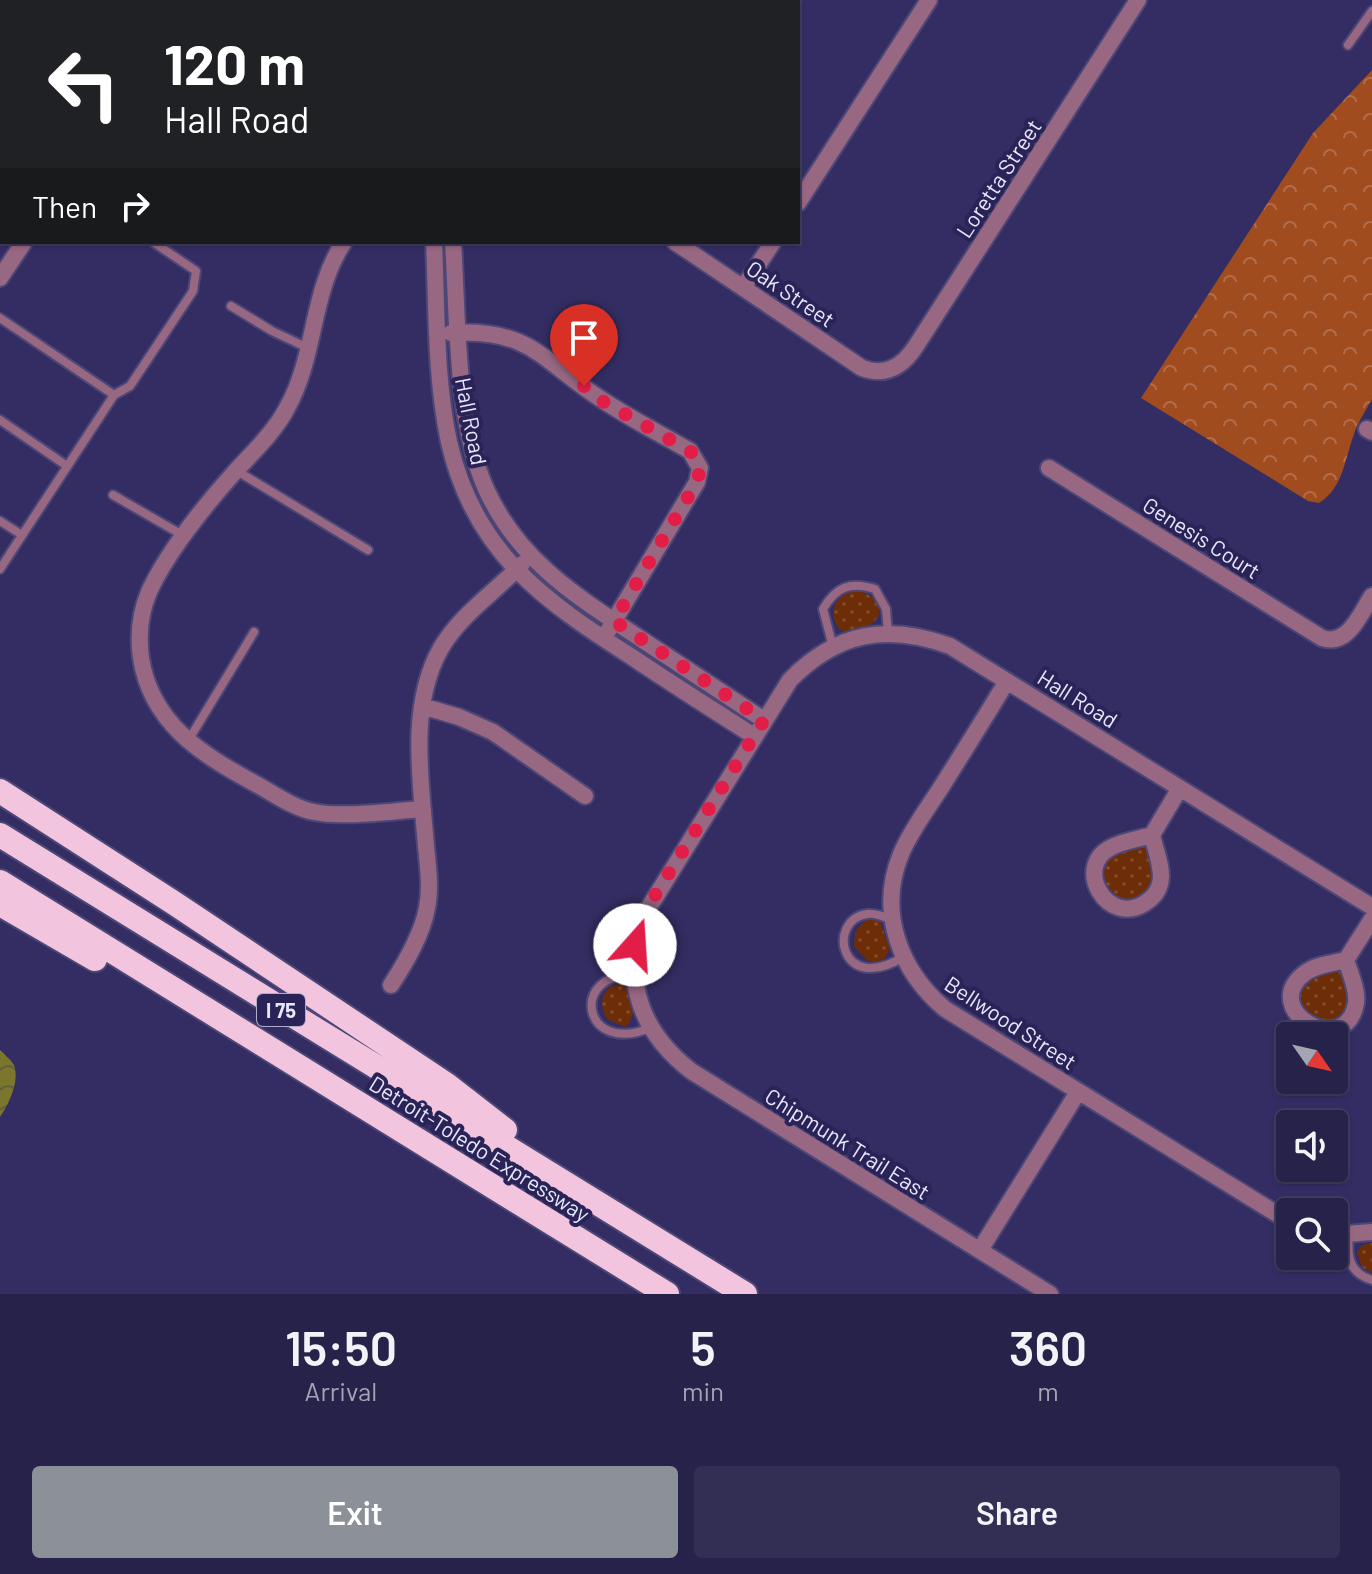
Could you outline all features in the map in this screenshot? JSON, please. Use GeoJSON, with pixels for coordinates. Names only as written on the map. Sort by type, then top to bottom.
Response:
{"type":"FeatureCollection","features":[{"type":"Feature","properties":{"kind":"highway"},"geometry":{"type":"LineString","coordinates":[[0,791],[447,1085],[565,1181]]}},
{"type":"Feature","properties":{"kind":"highway","name":"I 75"},"geometry":{"type":"LineString","coordinates":[[0,835],[745,1294]]}},
{"type":"Feature","properties":{"kind":"highway","name":"I 75"},"geometry":{"type":"LineString","coordinates":[[0,882],[267,1048]]}},
{"type":"Feature","properties":{"kind":"highway"},"geometry":{"type":"LineString","coordinates":[[0,904],[207,1026],[267,1048]]}},
{"type":"Feature","properties":{"kind":"highway","name":"Detroit-Toledo Expressway"},"geometry":{"type":"LineString","coordinates":[[267,1048],[667,1294]]}},
{"type":"Feature","properties":{"kind":"street"},"geometry":{"type":"LineString","coordinates":[[800,200],[929,0]]}},
{"type":"Feature","properties":{"kind":"street","name":"Loretta Street"},"geometry":{"type":"LineString","coordinates":[[886,370],[898,367],[908,359],[1138,0]]}},
{"type":"Feature","properties":{"kind":"street"},"geometry":{"type":"LineString","coordinates":[[0,278],[23,244]]}},
{"type":"Feature","properties":{"kind":"street"},"geometry":{"type":"LineString","coordinates":[[343,244],[331,265],[298,385],[285,413],[214,495],[158,574],[148,594],[140,633],[143,670],[148,688],[166,719],[188,741],[234,772],[309,811],[328,814],[423,809]]}},
{"type":"Feature","properties":{"kind":"street","name":"Hall Road"},"geometry":{"type":"LineString","coordinates":[[434,244],[444,415],[458,472],[482,524],[517,570],[559,609],[754,736],[790,680],[803,666],[833,647],[859,637],[888,633],[927,637],[950,646],[1372,907]]}},
{"type":"Feature","properties":{"kind":"street","name":"Hall Road"},"geometry":{"type":"LineString","coordinates":[[453,244],[467,422],[486,490],[530,557],[570,593],[764,720]]}},
{"type":"Feature","properties":{"kind":"street","name":"Oak Street"},"geometry":{"type":"LineString","coordinates":[[678,244],[862,368],[875,372],[886,370]]}},
{"type":"Feature","properties":{"kind":"street"},"geometry":{"type":"LineString","coordinates":[[743,288],[772,244]]}},
{"type":"Feature","properties":{"kind":"street"},"geometry":{"type":"LineString","coordinates":[[439,334],[504,336],[524,344],[602,401],[695,456],[700,468],[697,482],[604,639]]}},
{"type":"Feature","properties":{"kind":"street","name":"Genesis Court"},"geometry":{"type":"LineString","coordinates":[[1049,468],[1322,638],[1342,638],[1372,596]]}},
{"type":"Feature","properties":{"kind":"street"},"geometry":{"type":"LineString","coordinates":[[391,985],[406,963],[427,908],[429,882],[423,809],[422,706],[432,667],[449,635],[530,557]]}},
{"type":"Feature","properties":{"kind":"street","name":"Bellwood Street"},"geometry":{"type":"LineString","coordinates":[[1007,681],[908,841],[896,867],[892,891],[893,920],[903,957],[914,978],[945,1009],[1276,1213]]}},
{"type":"Feature","properties":{"kind":"street"},"geometry":{"type":"LineString","coordinates":[[422,706],[493,732],[585,796]]}},
{"type":"Feature","properties":{"kind":"street"},"geometry":{"type":"LineString","coordinates":[[634,975],[635,945],[649,905],[754,736]]}},
{"type":"Feature","properties":{"kind":"street"},"geometry":{"type":"LineString","coordinates":[[1152,835],[1161,876],[1160,886],[1154,897],[1133,909],[1119,909],[1107,902],[1098,891],[1094,876],[1098,859],[1109,848],[1152,835],[1180,788]]}},
{"type":"Feature","properties":{"kind":"street"},"geometry":{"type":"LineString","coordinates":[[1346,960],[1357,1001],[1344,1023],[1329,1030],[1318,1029],[1295,1011],[1291,997],[1296,982],[1307,971],[1346,960],[1372,919]]}},
{"type":"Feature","properties":{"kind":"street","name":"Chipmunk Trail East"},"geometry":{"type":"LineString","coordinates":[[634,975],[650,1028],[673,1057],[691,1071],[1050,1294]]}},
{"type":"Feature","properties":{"kind":"street"},"geometry":{"type":"LineString","coordinates":[[980,1250],[1078,1092]]}},
{"type":"Feature","properties":{"kind":"street"},"geometry":{"type":"LineString","coordinates":[[1348,1234],[1372,1232]]}},
{"type":"Feature","properties":{"kind":"lane"},"geometry":{"type":"LineString","coordinates":[[1348,45],[1372,11]]}},
{"type":"Feature","properties":{"kind":"lane"},"geometry":{"type":"LineString","coordinates":[[0,569],[114,395],[130,386],[193,291],[196,271],[156,244]]}},
{"type":"Feature","properties":{"kind":"lane"},"geometry":{"type":"LineString","coordinates":[[231,306],[308,348]]}},
{"type":"Feature","properties":{"kind":"lane"},"geometry":{"type":"LineString","coordinates":[[0,318],[114,395]]}},
{"type":"Feature","properties":{"kind":"lane"},"geometry":{"type":"LineString","coordinates":[[0,420],[67,466]]}},
{"type":"Feature","properties":{"kind":"lane"},"geometry":{"type":"LineString","coordinates":[[236,470],[368,550]]}},
{"type":"Feature","properties":{"kind":"lane"},"geometry":{"type":"LineString","coordinates":[[113,495],[185,537]]}},
{"type":"Feature","properties":{"kind":"lane"},"geometry":{"type":"LineString","coordinates":[[0,521],[22,535]]}},
{"type":"Feature","properties":{"kind":"lane"},"geometry":{"type":"LineString","coordinates":[[833,647],[823,609],[832,594],[845,586],[861,584],[875,589],[886,609],[888,633]]}},
{"type":"Feature","properties":{"kind":"lane"},"geometry":{"type":"LineString","coordinates":[[188,741],[254,632]]}},
{"type":"Feature","properties":{"kind":"lane"},"geometry":{"type":"LineString","coordinates":[[893,920],[867,914],[853,920],[846,930],[843,947],[850,959],[861,967],[887,967],[903,957]]}},
{"type":"Feature","properties":{"kind":"lane"},"geometry":{"type":"LineString","coordinates":[[634,975],[619,974],[607,978],[590,1004],[592,1014],[608,1032],[620,1035],[633,1035],[650,1028]]}},
{"type":"Feature","properties":{"kind":"lane"},"geometry":{"type":"LineString","coordinates":[[1348,1257],[1357,1274],[1372,1280]]}},
{"type":"Feature","properties":{"kind":"shaded area"},"geometry":{"type":"Polygon","coordinates":[[[848,591],[867,594],[878,605],[879,612],[870,625],[848,632],[839,629],[833,613],[836,603],[848,591]]]}},
{"type":"Feature","properties":{"kind":"shaded area"},"geometry":{"type":"Polygon","coordinates":[[[1146,846],[1153,870],[1152,884],[1145,896],[1135,901],[1124,900],[1106,885],[1103,875],[1105,864],[1116,855],[1146,846]]]}},
{"type":"Feature","properties":{"kind":"shaded area"},"geometry":{"type":"Polygon","coordinates":[[[867,918],[879,919],[890,949],[882,962],[868,961],[854,946],[855,932],[867,918]]]}},
{"type":"Feature","properties":{"kind":"shaded area"},"geometry":{"type":"Polygon","coordinates":[[[1340,971],[1347,998],[1342,1014],[1334,1020],[1314,1017],[1305,1010],[1301,1001],[1302,991],[1313,979],[1340,971]]]}},
{"type":"Feature","properties":{"kind":"shaded area"},"geometry":{"type":"Polygon","coordinates":[[[619,984],[629,992],[633,1004],[632,1017],[625,1027],[607,1019],[602,1003],[608,989],[619,984]]]}},
{"type":"Feature","properties":{"kind":"shaded area"},"geometry":{"type":"Polygon","coordinates":[[[1372,1243],[1372,1273],[1362,1267],[1357,1253],[1362,1245],[1372,1243]]]}},
{"type":"Feature","properties":{"kind":"green space"},"geometry":{"type":"Polygon","coordinates":[[[1372,70],[1372,399],[1356,430],[1338,481],[1319,503],[1308,501],[1141,398],[1313,133],[1372,70]]]}},
{"type":"Feature","properties":{"kind":"water"},"geometry":{"type":"Polygon","coordinates":[[[0,1050],[14,1065],[16,1078],[10,1099],[0,1117],[0,1050]]]}},
{"type":"Feature","properties":{"kind":"route"},"geometry":{"type":"LineString","coordinates":[[584,386],[602,401],[690,451],[700,468],[697,482],[614,621],[764,720],[649,905],[635,945]]}}]}
